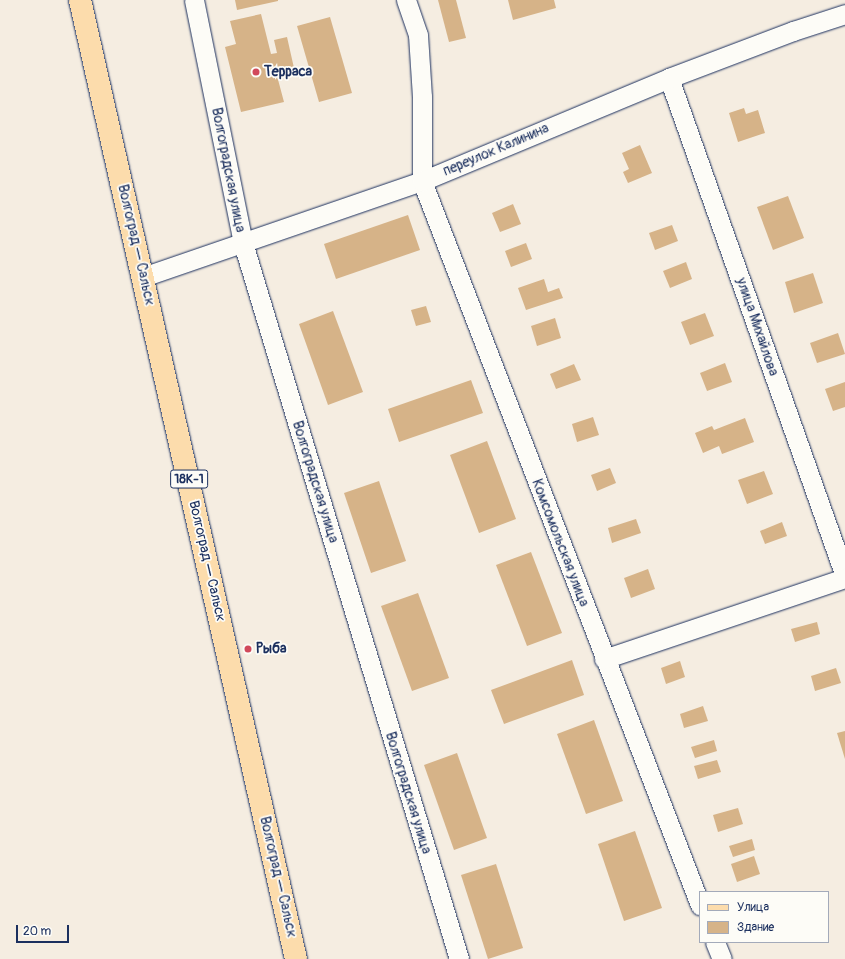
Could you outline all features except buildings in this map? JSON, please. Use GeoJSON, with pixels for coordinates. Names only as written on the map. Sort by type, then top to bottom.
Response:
{"type":"FeatureCollection","features":[{"type":"Feature","properties":{"kind":"main road","name":"Волгоград — Сальск"},"geometry":{"type":"LineString","coordinates":[[80,0],[296,959]]}},
{"type":"Feature","properties":{"kind":"street","name":"Волгоградская улица"},"geometry":{"type":"LineString","coordinates":[[194,0],[243,243],[459,959]]}},
{"type":"Feature","properties":{"kind":"street"},"geometry":{"type":"LineString","coordinates":[[406,0],[418,34],[422,97],[422,181]]}},
{"type":"Feature","properties":{"kind":"street","name":"переулок Калинина"},"geometry":{"type":"LineString","coordinates":[[143,277],[422,181],[669,78],[793,31],[845,14]]}},
{"type":"Feature","properties":{"kind":"street","name":"улица Михайлова"},"geometry":{"type":"LineString","coordinates":[[669,78],[845,577]]}},
{"type":"Feature","properties":{"kind":"street","name":"Комсомольская улица"},"geometry":{"type":"LineString","coordinates":[[422,181],[604,659],[699,902]]}},
{"type":"Feature","properties":{"kind":"street"},"geometry":{"type":"LineString","coordinates":[[604,659],[845,577]]}},
{"type":"Feature","properties":{"kind":"street"},"geometry":{"type":"LineString","coordinates":[[715,943],[722,959]]}},
{"type":"Feature","properties":{"kind":"place","name":"Терраса"},"geometry":{"type":"Point","coordinates":[256,72]}},
{"type":"Feature","properties":{"kind":"place","name":"Рыба"},"geometry":{"type":"Point","coordinates":[248,649]}}]}
